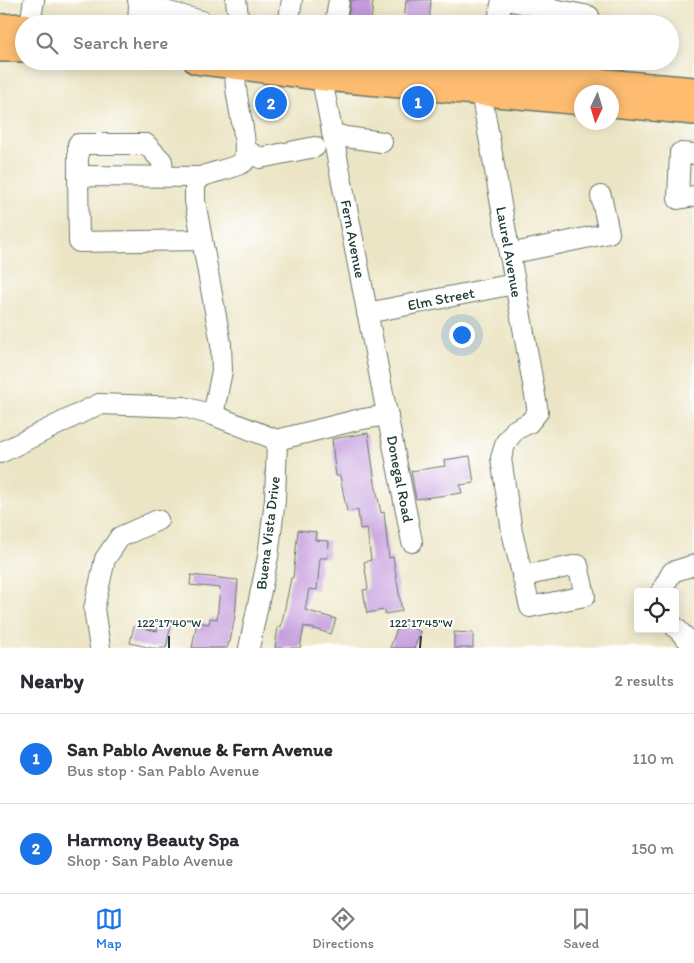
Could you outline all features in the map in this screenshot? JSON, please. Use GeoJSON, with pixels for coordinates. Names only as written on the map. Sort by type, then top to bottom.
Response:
{"type":"FeatureCollection","features":[{"type":"Feature","properties":{"kind":"main road"},"geometry":{"type":"LineString","coordinates":[[0,27],[15,26]]}},
{"type":"Feature","properties":{"kind":"main road"},"geometry":{"type":"LineString","coordinates":[[0,49],[15,49]]}},
{"type":"Feature","properties":{"kind":"main road"},"geometry":{"type":"LineString","coordinates":[[353,70],[485,75],[694,90]]}},
{"type":"Feature","properties":{"kind":"main road"},"geometry":{"type":"LineString","coordinates":[[446,70],[485,75]]}},
{"type":"Feature","properties":{"kind":"main road"},"geometry":{"type":"LineString","coordinates":[[619,105],[694,112]]}},
{"type":"Feature","properties":{"kind":"street"},"geometry":{"type":"LineString","coordinates":[[32,15],[34,0]]}},
{"type":"Feature","properties":{"kind":"street"},"geometry":{"type":"LineString","coordinates":[[236,0],[238,15]]}},
{"type":"Feature","properties":{"kind":"street"},"geometry":{"type":"LineString","coordinates":[[290,15],[292,0]]}},
{"type":"Feature","properties":{"kind":"street"},"geometry":{"type":"LineString","coordinates":[[336,15],[339,0]]}},
{"type":"Feature","properties":{"kind":"street"},"geometry":{"type":"LineString","coordinates":[[500,15],[504,0],[584,15]]}},
{"type":"Feature","properties":{"kind":"street"},"geometry":{"type":"LineString","coordinates":[[138,15],[138,2],[182,15]]}},
{"type":"Feature","properties":{"kind":"street"},"geometry":{"type":"LineString","coordinates":[[213,415],[222,371],[221,344],[201,240],[195,201],[195,184],[201,177],[212,172],[234,168],[244,162],[246,150],[234,81],[235,70]]}},
{"type":"Feature","properties":{"kind":"street","name":"Fern Avenue"},"geometry":{"type":"LineString","coordinates":[[327,70],[324,90],[388,415]]}},
{"type":"Feature","properties":{"kind":"street","name":"Laurel Avenue"},"geometry":{"type":"LineString","coordinates":[[485,75],[509,254],[538,412],[529,424],[515,430],[506,442],[501,458],[512,532],[522,576]]}},
{"type":"Feature","properties":{"kind":"street"},"geometry":{"type":"LineString","coordinates":[[332,133],[382,142]]}},
{"type":"Feature","properties":{"kind":"street"},"geometry":{"type":"LineString","coordinates":[[163,176],[162,161],[146,144],[78,144],[79,242],[201,240]]}},
{"type":"Feature","properties":{"kind":"street"},"geometry":{"type":"LineString","coordinates":[[246,150],[260,158],[315,147]]}},
{"type":"Feature","properties":{"kind":"street"},"geometry":{"type":"LineString","coordinates":[[694,154],[680,153],[678,199],[694,196]]}},
{"type":"Feature","properties":{"kind":"street"},"geometry":{"type":"LineString","coordinates":[[78,176],[201,177]]}},
{"type":"Feature","properties":{"kind":"street"},"geometry":{"type":"LineString","coordinates":[[509,254],[609,232],[601,196]]}},
{"type":"Feature","properties":{"kind":"street","name":"Elm Street"},"geometry":{"type":"LineString","coordinates":[[367,313],[514,284]]}},
{"type":"Feature","properties":{"kind":"street"},"geometry":{"type":"LineString","coordinates":[[0,453],[99,404],[184,407],[213,415],[277,440],[357,420],[388,415]]}},
{"type":"Feature","properties":{"kind":"street","name":"Donegal Road"},"geometry":{"type":"LineString","coordinates":[[388,415],[412,542]]}},
{"type":"Feature","properties":{"kind":"street","name":"Buena Vista Drive"},"geometry":{"type":"LineString","coordinates":[[249,648],[268,557],[275,500],[277,440]]}},
{"type":"Feature","properties":{"kind":"street"},"geometry":{"type":"LineString","coordinates":[[100,648],[94,609],[105,559],[120,537],[158,520]]}},
{"type":"Feature","properties":{"kind":"street"},"geometry":{"type":"LineString","coordinates":[[663,588],[672,572],[694,565]]}},
{"type":"Feature","properties":{"kind":"building"},"geometry":{"type":"Polygon","coordinates":[[[351,0],[373,0],[372,15],[348,15],[351,0]]]}},
{"type":"Feature","properties":{"kind":"building"},"geometry":{"type":"Polygon","coordinates":[[[406,0],[431,0],[430,15],[405,15],[406,0]]]}},
{"type":"Feature","properties":{"kind":"building"},"geometry":{"type":"Polygon","coordinates":[[[368,433],[381,513],[384,512],[389,558],[393,557],[402,611],[385,614],[385,610],[367,613],[363,590],[368,589],[364,562],[371,560],[367,528],[360,529],[358,510],[347,512],[340,476],[336,476],[334,461],[332,439],[368,433]]]}},
{"type":"Feature","properties":{"kind":"building"},"geometry":{"type":"Polygon","coordinates":[[[470,456],[474,483],[460,485],[462,493],[416,499],[411,471],[445,466],[444,460],[470,456]]]}},
{"type":"Feature","properties":{"kind":"building"},"geometry":{"type":"Polygon","coordinates":[[[298,530],[316,532],[315,540],[329,541],[328,558],[320,558],[317,590],[309,589],[305,610],[336,619],[331,634],[304,626],[300,648],[275,648],[278,627],[281,627],[291,578],[293,578],[298,530]]]}},
{"type":"Feature","properties":{"kind":"building"},"geometry":{"type":"Polygon","coordinates":[[[191,575],[238,580],[235,616],[227,648],[192,648],[197,622],[209,624],[210,618],[217,619],[220,588],[190,585],[191,575]]]}},
{"type":"Feature","properties":{"kind":"building"},"geometry":{"type":"Polygon","coordinates":[[[159,622],[171,625],[166,648],[152,648],[130,643],[134,626],[157,631],[159,622]]]}},
{"type":"Feature","properties":{"kind":"building"},"geometry":{"type":"Polygon","coordinates":[[[399,623],[421,632],[414,648],[390,648],[399,623]]]}},
{"type":"Feature","properties":{"kind":"building"},"geometry":{"type":"Polygon","coordinates":[[[454,632],[473,633],[473,648],[454,648],[454,632]]]}},
{"type":"Feature","properties":{"kind":"place","name":"San Pablo Avenue & Fern Avenue"},"geometry":{"type":"Point","coordinates":[418,102]}},
{"type":"Feature","properties":{"kind":"place","name":"Harmony Beauty Spa"},"geometry":{"type":"Point","coordinates":[271,103]}}]}
